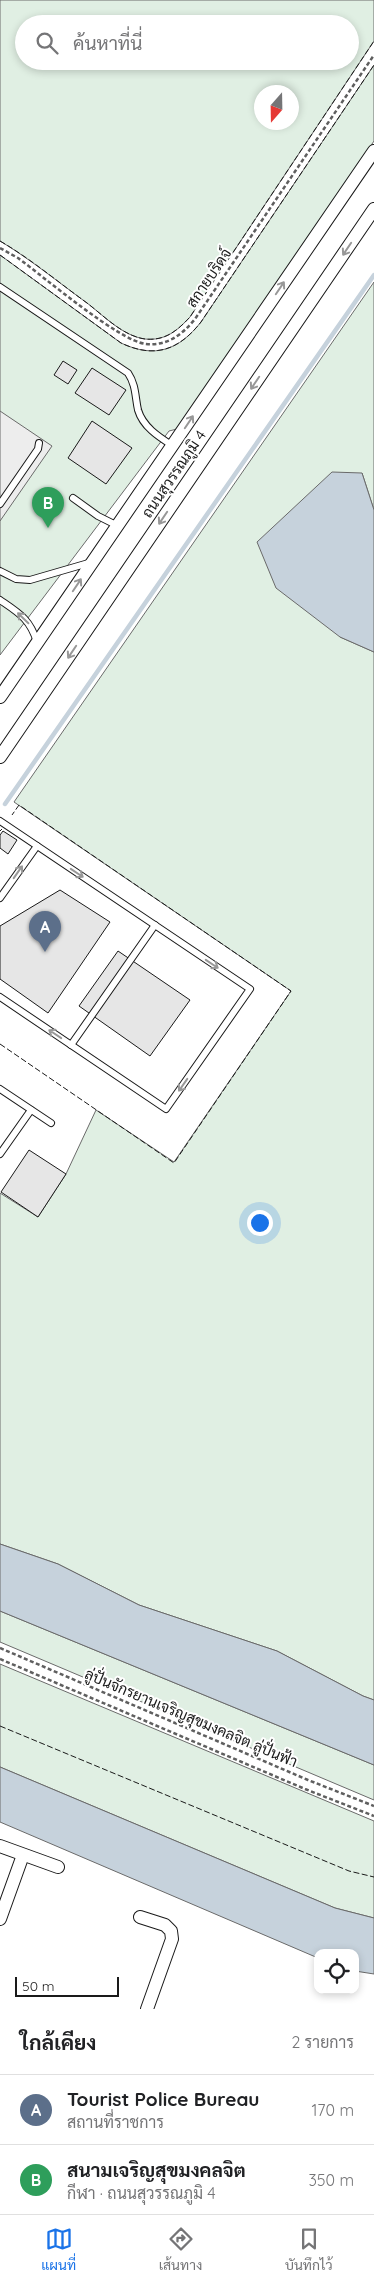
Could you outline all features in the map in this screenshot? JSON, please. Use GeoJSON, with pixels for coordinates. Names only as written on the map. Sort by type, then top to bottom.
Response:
{"type":"FeatureCollection","features":[{"type":"Feature","properties":{"kind":"street","name":"ถนนสุวรรณภูมิ 4"},"geometry":{"type":"LineString","coordinates":[[0,697],[374,151]]}},
{"type":"Feature","properties":{"kind":"street","name":"ถนนสุวรรณภูมิ 4"},"geometry":{"type":"LineString","coordinates":[[0,757],[374,209]]}},
{"type":"Feature","properties":{"kind":"street"},"geometry":{"type":"LineString","coordinates":[[0,1846],[58,1867]]}},
{"type":"Feature","properties":{"kind":"street"},"geometry":{"type":"LineString","coordinates":[[0,1919],[23,1854]]}},
{"type":"Feature","properties":{"kind":"street"},"geometry":{"type":"LineString","coordinates":[[140,1917],[165,1925],[171,1930],[172,1939],[147,2009]]}},
{"type":"Feature","properties":{"kind":"lane"},"geometry":{"type":"LineString","coordinates":[[0,287],[128,373],[134,382],[139,412],[154,434],[173,446]]}},
{"type":"Feature","properties":{"kind":"lane"},"geometry":{"type":"LineString","coordinates":[[0,504],[38,449],[39,443]]}},
{"type":"Feature","properties":{"kind":"lane"},"geometry":{"type":"LineString","coordinates":[[73,498],[98,516],[118,526]]}},
{"type":"Feature","properties":{"kind":"lane"},"geometry":{"type":"LineString","coordinates":[[0,571],[16,579],[30,580],[93,561]]}},
{"type":"Feature","properties":{"kind":"lane"},"geometry":{"type":"LineString","coordinates":[[0,600],[22,615],[32,627],[37,643]]}},
{"type":"Feature","properties":{"kind":"lane"},"geometry":{"type":"LineString","coordinates":[[0,821],[250,989],[166,1109],[0,997]]}},
{"type":"Feature","properties":{"kind":"lane"},"geometry":{"type":"LineString","coordinates":[[0,898],[37,846]]}},
{"type":"Feature","properties":{"kind":"lane"},"geometry":{"type":"LineString","coordinates":[[71,1045],[155,925]]}},
{"type":"Feature","properties":{"kind":"lane"},"geometry":{"type":"LineString","coordinates":[[0,1089],[51,1123]]}},
{"type":"Feature","properties":{"kind":"lane"},"geometry":{"type":"LineString","coordinates":[[0,1154],[31,1110]]}},
{"type":"Feature","properties":{"kind":"path","name":"สกายบริดจ์"},"geometry":{"type":"LineString","coordinates":[[0,248],[18,258],[122,336],[145,344],[157,344],[177,337],[195,319],[374,55]]}},
{"type":"Feature","properties":{"kind":"path","name":"ลู่ปั่นจักรยานเจริญสุขมงคลจิต ลู่ปั่นฟ้า"},"geometry":{"type":"LineString","coordinates":[[0,1648],[308,1780],[374,1806]]}},
{"type":"Feature","properties":{"kind":"path"},"geometry":{"type":"LineString","coordinates":[[0,1659],[296,1785],[374,1816]]}},
{"type":"Feature","properties":{"kind":"green space"},"geometry":{"type":"Polygon","coordinates":[[[0,0],[374,0],[374,41],[359,64],[359,15],[15,15],[15,70],[355,70],[190,317],[180,327],[165,337],[145,339],[121,330],[33,263],[0,241],[0,0]]]}},
{"type":"Feature","properties":{"kind":"green space"},"geometry":{"type":"Polygon","coordinates":[[[374,65],[374,141],[181,428],[169,431],[0,655],[0,255],[121,343],[133,348],[155,351],[175,345],[193,332],[201,322],[374,65]]]}},
{"type":"Feature","properties":{"kind":"green space"},"geometry":{"type":"Polygon","coordinates":[[[374,282],[374,510],[362,473],[340,637],[374,652],[374,1700],[277,1651],[139,1605],[58,1564],[0,1544],[0,1193],[38,1217],[66,1174],[96,1110],[174,1162],[291,991],[14,802],[374,282]]]}},
{"type":"Feature","properties":{"kind":"green space"},"geometry":{"type":"Polygon","coordinates":[[[0,1611],[374,1765],[374,1800],[0,1642],[0,1611]]]}},
{"type":"Feature","properties":{"kind":"green space"},"geometry":{"type":"Polygon","coordinates":[[[0,1664],[374,1821],[374,1918],[335,1908],[0,1767],[0,1664]]]}},
{"type":"Feature","properties":{"kind":"shaded area"},"geometry":{"type":"Polygon","coordinates":[[[0,411],[52,446],[0,521],[0,411]]]}},
{"type":"Feature","properties":{"kind":"shaded area"},"geometry":{"type":"Polygon","coordinates":[[[332,472],[362,473],[374,510],[374,652],[340,637],[276,588],[257,542],[332,472]]]}},
{"type":"Feature","properties":{"kind":"shaded area"},"geometry":{"type":"Polygon","coordinates":[[[0,1544],[58,1564],[139,1605],[277,1651],[374,1700],[374,1765],[0,1611],[0,1544]]]}},
{"type":"Feature","properties":{"kind":"shaded area"},"geometry":{"type":"Polygon","coordinates":[[[0,1767],[335,1908],[374,1918],[374,1974],[359,1972],[359,1949],[314,1949],[314,1956],[0,1822],[0,1767]]]}},
{"type":"Feature","properties":{"kind":"building"},"geometry":{"type":"Polygon","coordinates":[[[63,361],[77,370],[68,384],[54,375],[63,361]]]}},
{"type":"Feature","properties":{"kind":"building"},"geometry":{"type":"Polygon","coordinates":[[[92,368],[126,390],[109,415],[75,393],[92,368]]]}},
{"type":"Feature","properties":{"kind":"building"},"geometry":{"type":"Polygon","coordinates":[[[92,421],[132,448],[106,484],[68,458],[92,421]]]}},
{"type":"Feature","properties":{"kind":"building"},"geometry":{"type":"Polygon","coordinates":[[[3,831],[17,840],[8,854],[0,848],[0,835],[3,831]]]}},
{"type":"Feature","properties":{"kind":"building"},"geometry":{"type":"Polygon","coordinates":[[[60,890],[110,922],[48,1013],[0,979],[0,926],[60,890]]]}},
{"type":"Feature","properties":{"kind":"building"},"geometry":{"type":"Polygon","coordinates":[[[118,951],[190,1000],[150,1056],[79,1006],[118,951]]]}},
{"type":"Feature","properties":{"kind":"building"},"geometry":{"type":"Polygon","coordinates":[[[29,1150],[66,1174],[38,1217],[1,1192],[29,1150]]]}},
{"type":"Feature","properties":{"kind":"waterway"},"geometry":{"type":"LineString","coordinates":[[5,804],[374,275]]}},
{"type":"Feature","properties":{"kind":"fence"},"geometry":{"type":"LineString","coordinates":[[359,64],[374,41]]}},
{"type":"Feature","properties":{"kind":"fence"},"geometry":{"type":"LineString","coordinates":[[0,255],[121,343],[133,348],[155,351],[175,345],[193,332],[201,322],[374,65]]}},
{"type":"Feature","properties":{"kind":"fence"},"geometry":{"type":"LineString","coordinates":[[0,241],[34,263],[121,330],[145,339],[165,337],[180,327],[190,317],[355,70]]}},
{"type":"Feature","properties":{"kind":"fence"},"geometry":{"type":"LineString","coordinates":[[0,1044],[174,1163],[291,991],[19,805],[12,815]]}},
{"type":"Feature","properties":{"kind":"fence"},"geometry":{"type":"LineString","coordinates":[[0,1726],[349,1871],[374,1877]]}},
{"type":"Feature","properties":{"kind":"place","name":"สนามเจริญสุขมงคลจิต"},"geometry":{"type":"Point","coordinates":[48,528]}},
{"type":"Feature","properties":{"kind":"place","name":"Tourist Police Bureau"},"geometry":{"type":"Point","coordinates":[45,952]}}]}
